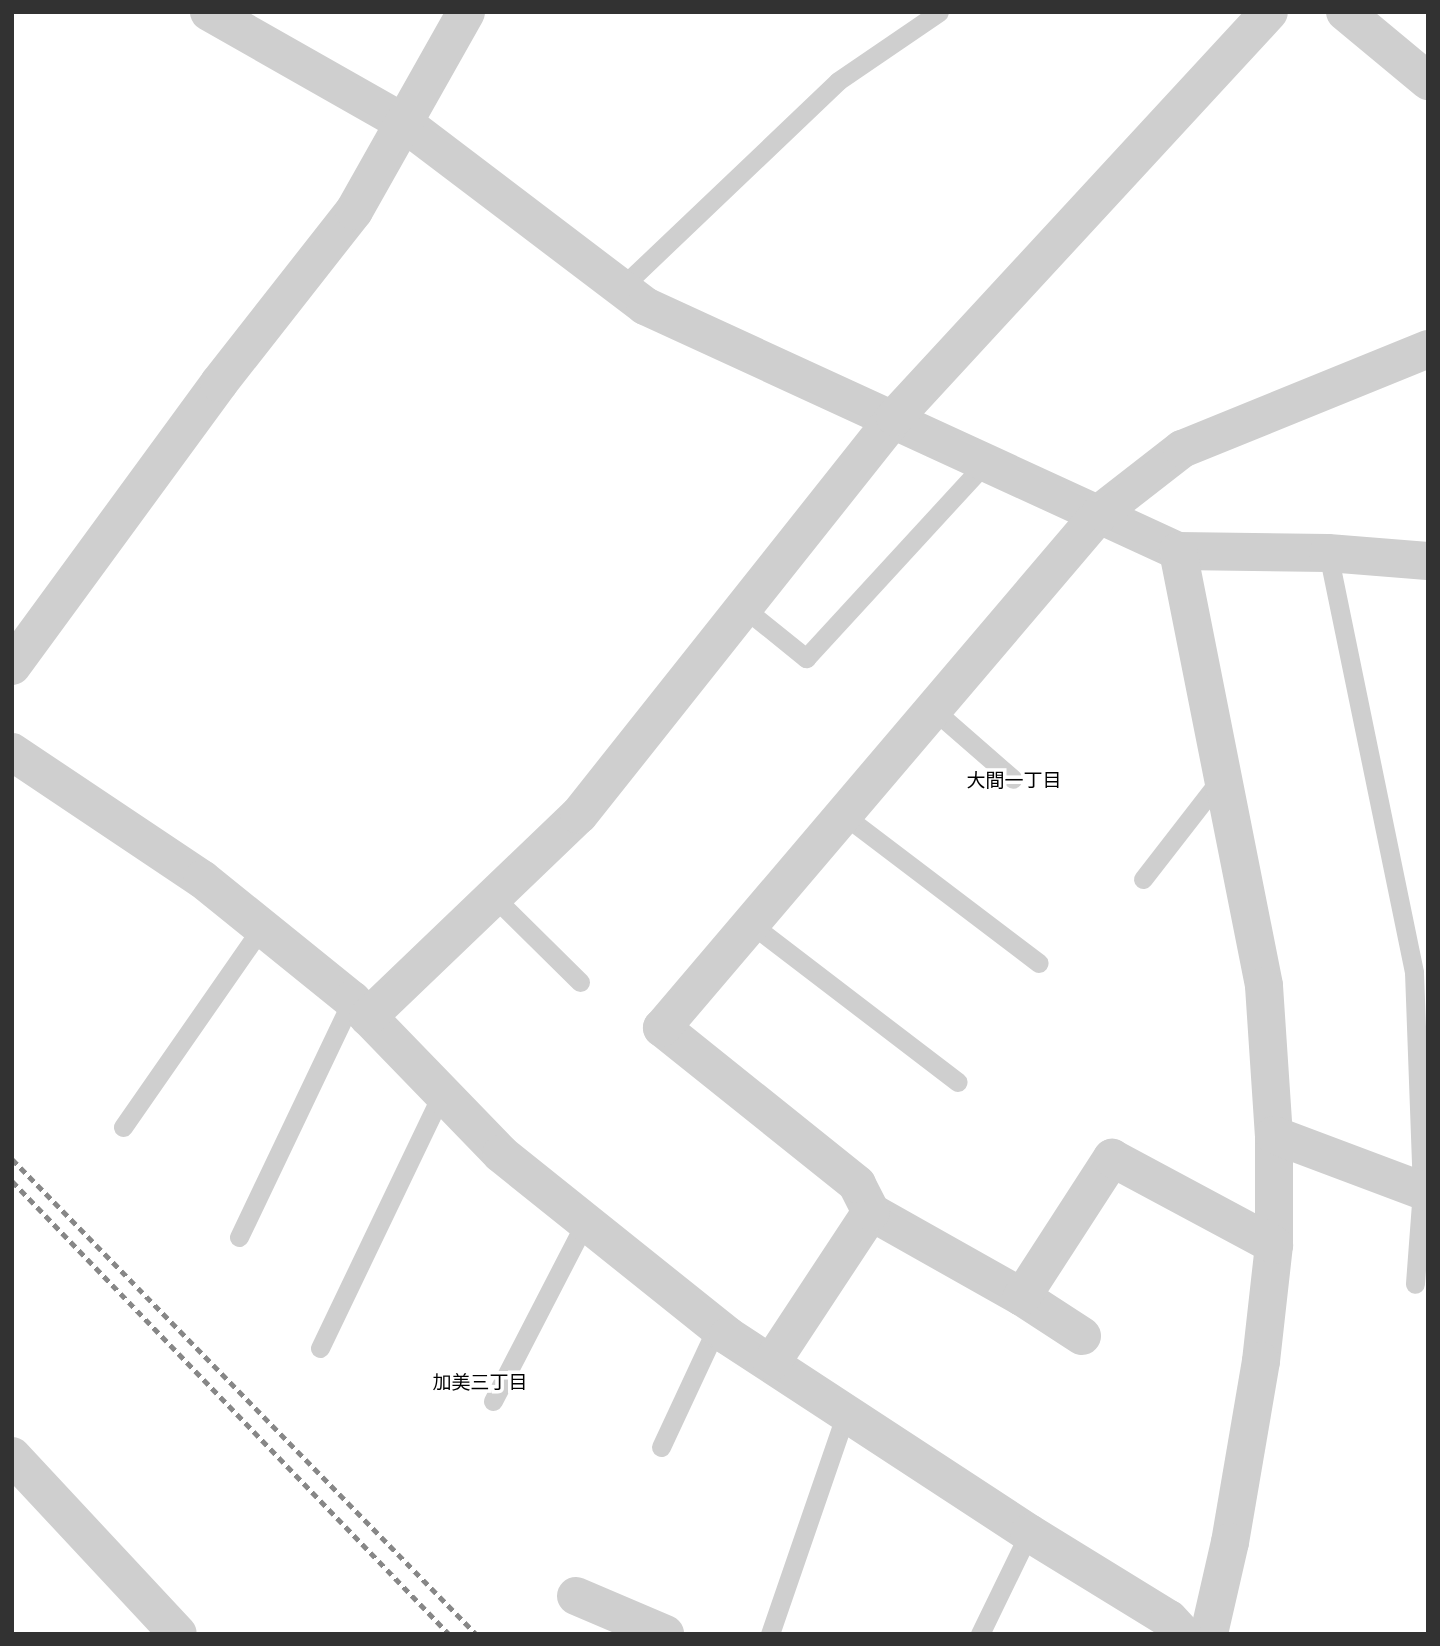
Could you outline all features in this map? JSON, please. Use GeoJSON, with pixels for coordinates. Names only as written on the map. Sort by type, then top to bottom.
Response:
{"type":"FeatureCollection","features":[{"type":"Feature","properties":{"kind":"street"},"geometry":{"type":"LineString","coordinates":[[209,12],[404,123],[645,306],[895,417],[986,462],[1101,512],[1178,551],[1328,553],[1428,561]]}},
{"type":"Feature","properties":{"kind":"street"},"geometry":{"type":"LineString","coordinates":[[12,666],[219,383],[354,211],[466,12]]}},
{"type":"Feature","properties":{"kind":"street"},"geometry":{"type":"LineString","coordinates":[[360,1008],[494,897],[579,815],[895,417],[1269,12]]}},
{"type":"Feature","properties":{"kind":"street"},"geometry":{"type":"LineString","coordinates":[[1345,12],[1428,81]]}},
{"type":"Feature","properties":{"kind":"street"},"geometry":{"type":"LineString","coordinates":[[1082,1335],[1022,1297],[871,1212],[858,1184],[662,1028],[935,711],[1101,512],[1182,449],[1428,349]]}},
{"type":"Feature","properties":{"kind":"street"},"geometry":{"type":"LineString","coordinates":[[1178,551],[1264,986],[1274,1135],[1274,1245],[1259,1374],[1230,1542],[1209,1634]]}},
{"type":"Feature","properties":{"kind":"street"},"geometry":{"type":"LineString","coordinates":[[12,751],[202,879],[262,927],[360,1008],[501,1154],[584,1225],[717,1327],[1172,1629]]}},
{"type":"Feature","properties":{"kind":"street"},"geometry":{"type":"LineString","coordinates":[[1274,1135],[1425,1192]]}},
{"type":"Feature","properties":{"kind":"street"},"geometry":{"type":"LineString","coordinates":[[1022,1297],[1111,1158],[1274,1245]]}},
{"type":"Feature","properties":{"kind":"street"},"geometry":{"type":"LineString","coordinates":[[772,1362],[871,1212]]}},
{"type":"Feature","properties":{"kind":"street"},"geometry":{"type":"LineString","coordinates":[[12,1456],[178,1634]]}},
{"type":"Feature","properties":{"kind":"street"},"geometry":{"type":"LineString","coordinates":[[576,1596],[665,1634]]}},
{"type":"Feature","properties":{"kind":"lane"},"geometry":{"type":"LineString","coordinates":[[621,287],[838,81],[939,12]]}},
{"type":"Feature","properties":{"kind":"lane"},"geometry":{"type":"LineString","coordinates":[[744,608],[806,658],[986,462]]}},
{"type":"Feature","properties":{"kind":"lane"},"geometry":{"type":"LineString","coordinates":[[1328,553],[1415,972],[1425,1192],[1415,1284]]}},
{"type":"Feature","properties":{"kind":"lane"},"geometry":{"type":"LineString","coordinates":[[935,711],[1013,779]]}},
{"type":"Feature","properties":{"kind":"lane"},"geometry":{"type":"LineString","coordinates":[[1143,879],[1223,776]]}},
{"type":"Feature","properties":{"kind":"lane"},"geometry":{"type":"LineString","coordinates":[[845,816],[1039,962]]}},
{"type":"Feature","properties":{"kind":"lane"},"geometry":{"type":"LineString","coordinates":[[494,897],[580,982]]}},
{"type":"Feature","properties":{"kind":"lane"},"geometry":{"type":"LineString","coordinates":[[751,924],[958,1082]]}},
{"type":"Feature","properties":{"kind":"lane"},"geometry":{"type":"LineString","coordinates":[[123,1127],[262,927]]}},
{"type":"Feature","properties":{"kind":"lane"},"geometry":{"type":"LineString","coordinates":[[239,1237],[360,1008]]}},
{"type":"Feature","properties":{"kind":"lane"},"geometry":{"type":"LineString","coordinates":[[320,1348],[442,1093]]}},
{"type":"Feature","properties":{"kind":"lane"},"geometry":{"type":"LineString","coordinates":[[493,1401],[584,1225]]}},
{"type":"Feature","properties":{"kind":"lane"},"geometry":{"type":"LineString","coordinates":[[661,1447],[717,1327]]}},
{"type":"Feature","properties":{"kind":"lane"},"geometry":{"type":"LineString","coordinates":[[770,1634],[846,1413]]}},
{"type":"Feature","properties":{"kind":"lane"},"geometry":{"type":"LineString","coordinates":[[980,1634],[1029,1533]]}},
{"type":"Feature","properties":{"kind":"railway"},"geometry":{"type":"LineString","coordinates":[[12,1159],[476,1634]]}},
{"type":"Feature","properties":{"kind":"railway"},"geometry":{"type":"LineString","coordinates":[[12,1181],[449,1634]]}},
{"type":"Feature","properties":{"kind":"district","name":"大間一丁目"},"geometry":{"type":"Point","coordinates":[1014,781]}},
{"type":"Feature","properties":{"kind":"district","name":"加美三丁目"},"geometry":{"type":"Point","coordinates":[480,1383]}}]}
